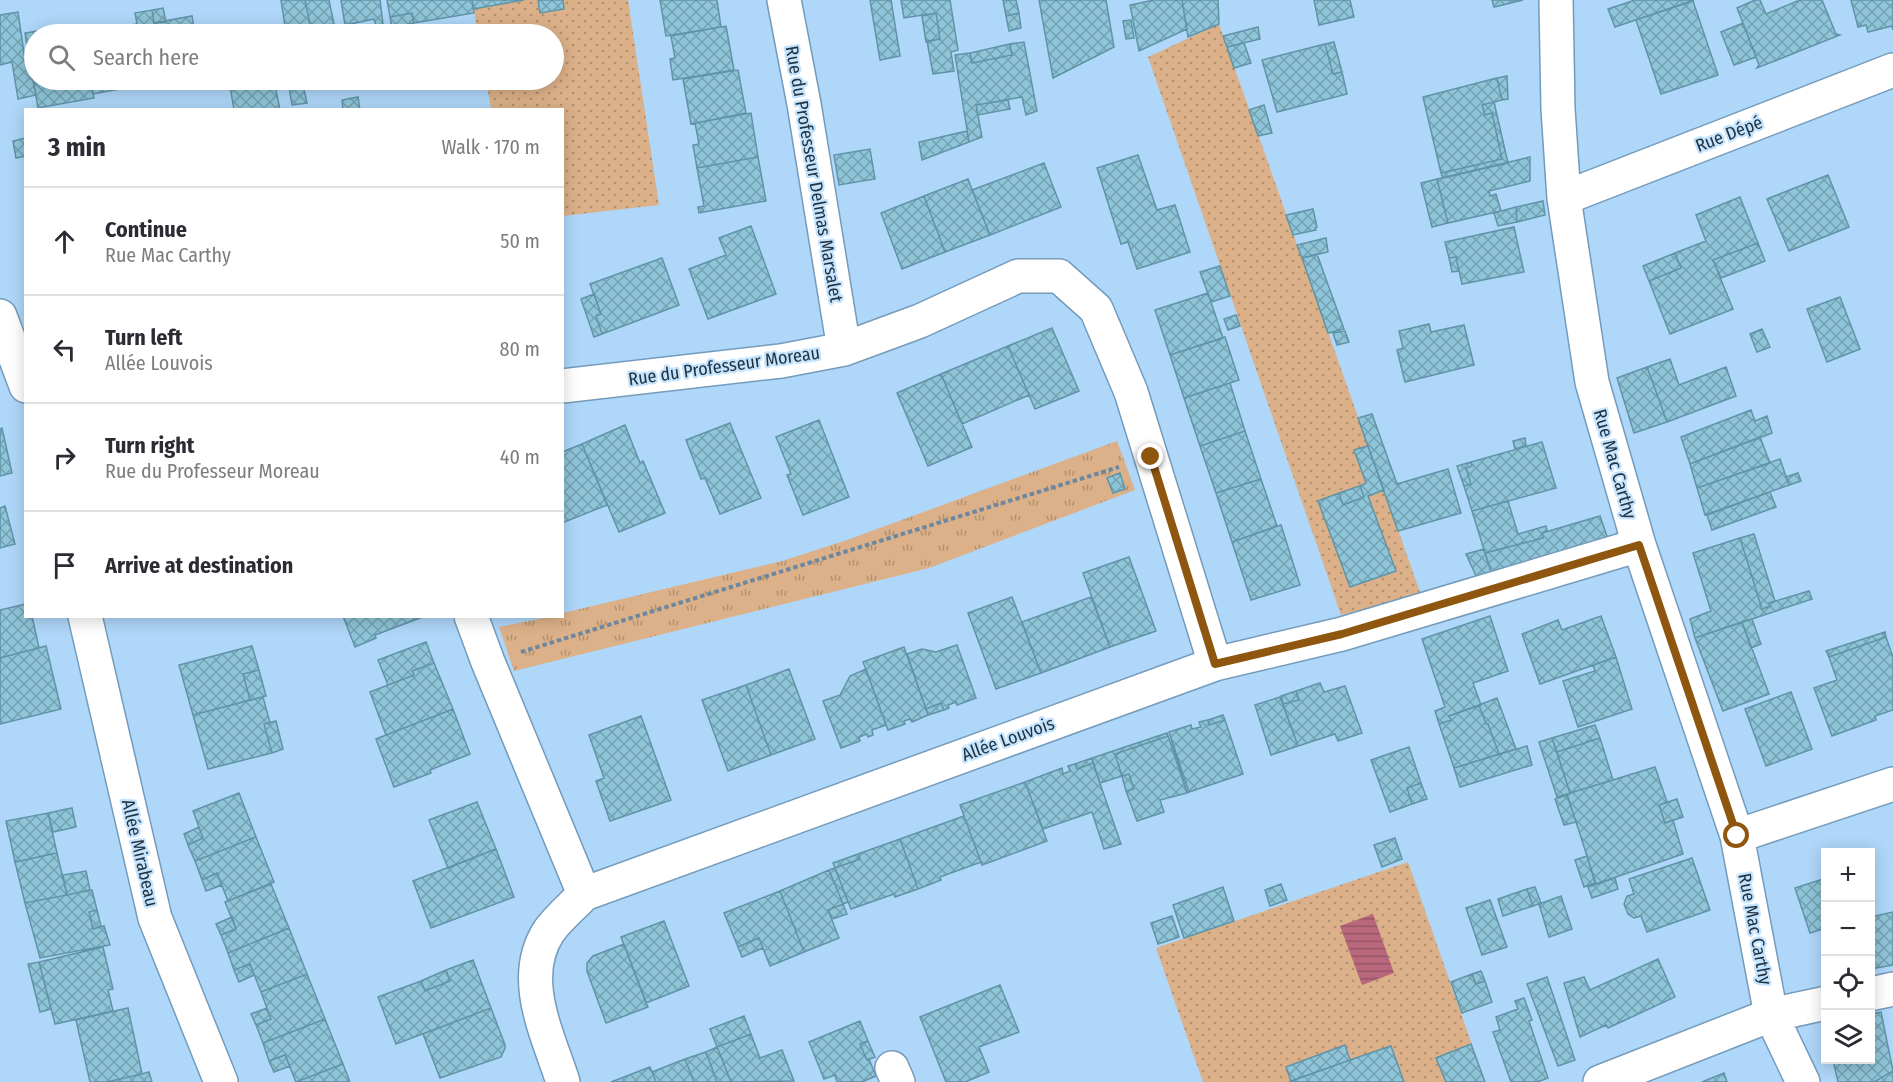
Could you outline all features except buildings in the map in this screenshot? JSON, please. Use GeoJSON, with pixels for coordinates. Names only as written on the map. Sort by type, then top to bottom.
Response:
{"type":"FeatureCollection","features":[{"type":"Feature","properties":{"kind":"street","name":"Rue du Professeur Delmas Marsalet"},"geometry":{"type":"LineString","coordinates":[[784,0],[804,104],[844,349]]}},
{"type":"Feature","properties":{"kind":"street","name":"Rue Mac Carthy"},"geometry":{"type":"LineString","coordinates":[[1556,0],[1558,110],[1564,198],[1592,382],[1639,545],[1737,836],[1771,1015],[1803,1082]]}},
{"type":"Feature","properties":{"kind":"street","name":"Rue Dépé"},"geometry":{"type":"LineString","coordinates":[[1564,198],[1893,70]]}},
{"type":"Feature","properties":{"kind":"street","name":"Rue du Professeur Moreau"},"geometry":{"type":"LineString","coordinates":[[564,386],[781,362],[844,349],[920,321],[1018,276],[1059,276],[1096,309],[1131,392],[1215,664]]}},
{"type":"Feature","properties":{"kind":"street"},"geometry":{"type":"LineString","coordinates":[[0,316],[24,381]]}},
{"type":"Feature","properties":{"kind":"street","name":"Allée Louvois"},"geometry":{"type":"LineString","coordinates":[[563,1082],[537,999],[535,963],[549,932],[584,894],[1215,664],[1342,634],[1639,545]]}},
{"type":"Feature","properties":{"kind":"street","name":"Allée Mirabeau"},"geometry":{"type":"LineString","coordinates":[[85,618],[155,918],[221,1082]]}},
{"type":"Feature","properties":{"kind":"street"},"geometry":{"type":"LineString","coordinates":[[472,618],[584,894]]}},
{"type":"Feature","properties":{"kind":"street"},"geometry":{"type":"LineString","coordinates":[[1737,836],[1893,784]]}},
{"type":"Feature","properties":{"kind":"street"},"geometry":{"type":"LineString","coordinates":[[1875,993],[1893,989]]}},
{"type":"Feature","properties":{"kind":"street"},"geometry":{"type":"LineString","coordinates":[[1600,1082],[1771,1015],[1821,1004]]}},
{"type":"Feature","properties":{"kind":"path"},"geometry":{"type":"LineString","coordinates":[[488,662],[1151,457]]}},
{"type":"Feature","properties":{"kind":"green space"},"geometry":{"type":"Polygon","coordinates":[[[472,0],[628,0],[659,205],[564,216],[564,108],[491,108],[488,90],[564,90],[564,24],[476,24],[472,0]]]}},
{"type":"Feature","properties":{"kind":"green space"},"geometry":{"type":"Polygon","coordinates":[[[1219,24],[1421,595],[1341,615],[1148,57],[1219,24]]]}},
{"type":"Feature","properties":{"kind":"green space"},"geometry":{"type":"Polygon","coordinates":[[[1117,441],[1135,490],[929,568],[514,671],[499,627],[543,618],[564,618],[564,613],[782,561],[847,540],[1117,441]]]}},
{"type":"Feature","properties":{"kind":"green space"},"geometry":{"type":"Polygon","coordinates":[[[1408,862],[1485,1082],[1203,1082],[1156,948],[1408,862]]]}},
{"type":"Feature","properties":{"kind":"shaded area"},"geometry":{"type":"Polygon","coordinates":[[[1373,914],[1394,973],[1362,985],[1340,926],[1373,914]]]}},
{"type":"Feature","properties":{"kind":"route"},"geometry":{"type":"LineString","coordinates":[[1151,457],[1215,664],[1342,634],[1639,545],[1737,836]]}}]}
